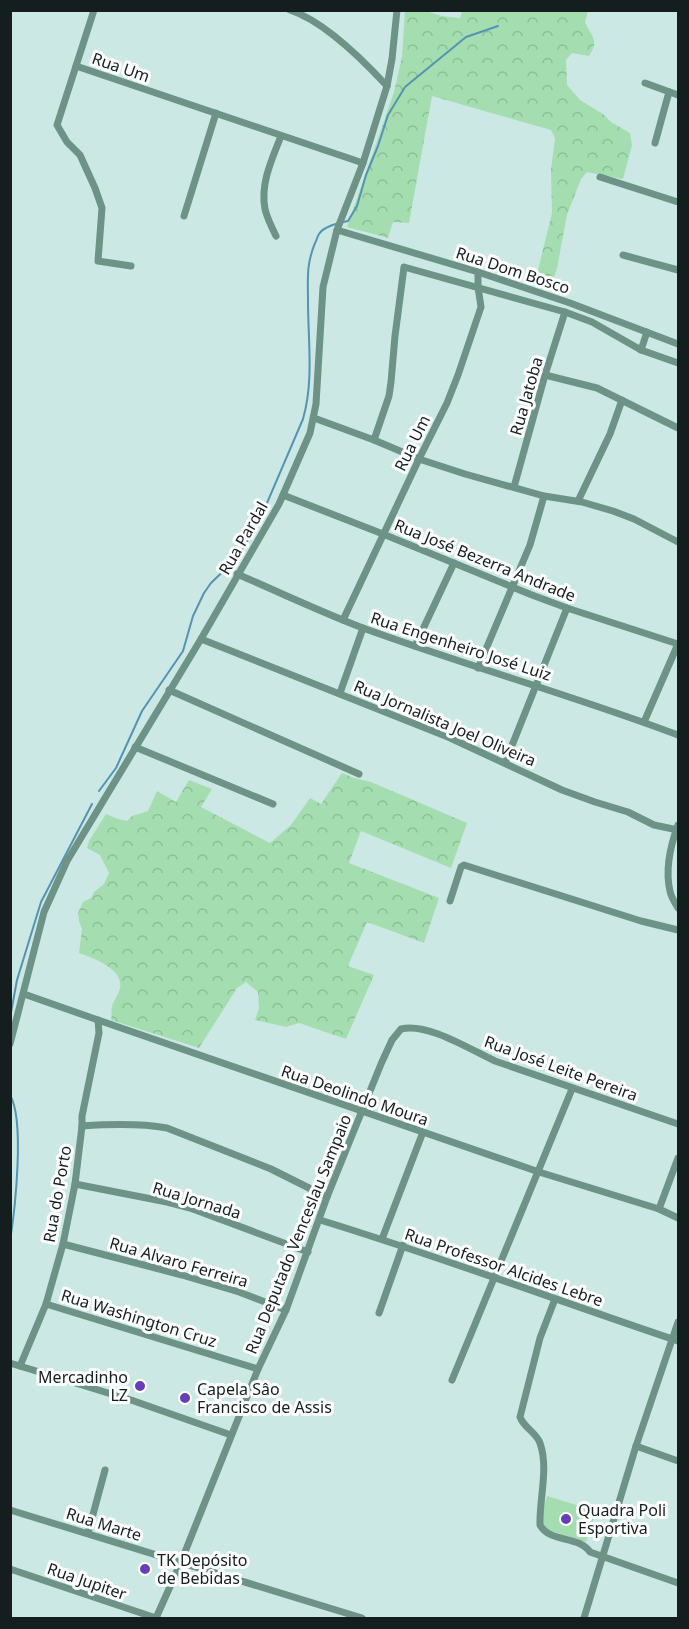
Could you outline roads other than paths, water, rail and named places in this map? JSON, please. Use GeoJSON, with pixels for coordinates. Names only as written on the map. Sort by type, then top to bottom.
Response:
{"type":"FeatureCollection","features":[{"type":"Feature","properties":{"kind":"street"},"geometry":{"type":"LineString","coordinates":[[94,10],[57,125],[67,142],[80,155],[102,208],[98,261],[131,266]]}},
{"type":"Feature","properties":{"kind":"street"},"geometry":{"type":"LineString","coordinates":[[290,10],[308,15],[351,50],[387,86]]}},
{"type":"Feature","properties":{"kind":"street","name":"Rua Pardal"},"geometry":{"type":"LineString","coordinates":[[10,1044],[44,912],[67,861],[201,639],[283,495],[310,433],[314,418],[318,377],[323,287],[338,230],[363,163],[387,86],[397,10]]}},
{"type":"Feature","properties":{"kind":"street","name":"Rua Um"},"geometry":{"type":"LineString","coordinates":[[76,66],[363,163]]}},
{"type":"Feature","properties":{"kind":"street"},"geometry":{"type":"LineString","coordinates":[[645,83],[678,95]]}},
{"type":"Feature","properties":{"kind":"street"},"geometry":{"type":"LineString","coordinates":[[655,143],[669,92]]}},
{"type":"Feature","properties":{"kind":"street"},"geometry":{"type":"LineString","coordinates":[[184,216],[216,113]]}},
{"type":"Feature","properties":{"kind":"street"},"geometry":{"type":"LineString","coordinates":[[276,236],[265,212],[263,192],[269,166],[281,135]]}},
{"type":"Feature","properties":{"kind":"street"},"geometry":{"type":"LineString","coordinates":[[600,177],[678,202]]}},
{"type":"Feature","properties":{"kind":"street","name":"Rua Dom Bosco"},"geometry":{"type":"LineString","coordinates":[[338,230],[478,272],[678,341]]}},
{"type":"Feature","properties":{"kind":"street"},"geometry":{"type":"LineString","coordinates":[[623,255],[678,270]]}},
{"type":"Feature","properties":{"kind":"street"},"geometry":{"type":"LineString","coordinates":[[374,440],[391,382],[403,267],[565,312],[592,322],[641,350],[678,363]]}},
{"type":"Feature","properties":{"kind":"street","name":"Rua Um"},"geometry":{"type":"LineString","coordinates":[[344,620],[447,403],[458,375],[482,307],[478,272]]}},
{"type":"Feature","properties":{"kind":"street","name":"Rua Jatoba"},"geometry":{"type":"LineString","coordinates":[[514,487],[565,312]]}},
{"type":"Feature","properties":{"kind":"street"},"geometry":{"type":"LineString","coordinates":[[641,350],[647,332]]}},
{"type":"Feature","properties":{"kind":"street"},"geometry":{"type":"LineString","coordinates":[[545,375],[586,384],[678,428]]}},
{"type":"Feature","properties":{"kind":"street"},"geometry":{"type":"LineString","coordinates":[[578,501],[610,434],[622,400]]}},
{"type":"Feature","properties":{"kind":"street"},"geometry":{"type":"LineString","coordinates":[[314,418],[419,459],[465,474],[544,496],[597,506],[634,519],[678,542]]}},
{"type":"Feature","properties":{"kind":"street","name":"Rua José Bezerra Andrade"},"geometry":{"type":"LineString","coordinates":[[283,495],[567,608],[678,644]]}},
{"type":"Feature","properties":{"kind":"street"},"geometry":{"type":"LineString","coordinates":[[478,668],[530,545],[544,496]]}},
{"type":"Feature","properties":{"kind":"street"},"geometry":{"type":"LineString","coordinates":[[415,645],[454,563]]}},
{"type":"Feature","properties":{"kind":"street","name":"Rua Engenheiro José Luiz"},"geometry":{"type":"LineString","coordinates":[[237,574],[363,628],[478,668],[537,685],[678,735]]}},
{"type":"Feature","properties":{"kind":"street"},"geometry":{"type":"LineString","coordinates":[[505,763],[567,608]]}},
{"type":"Feature","properties":{"kind":"street"},"geometry":{"type":"LineString","coordinates":[[340,693],[363,628]]}},
{"type":"Feature","properties":{"kind":"street","name":"Rua Jornalista Joel Oliveira"},"geometry":{"type":"LineString","coordinates":[[201,639],[448,737],[562,790],[628,812],[654,825],[678,828]]}},
{"type":"Feature","properties":{"kind":"street"},"geometry":{"type":"LineString","coordinates":[[644,722],[678,644]]}},
{"type":"Feature","properties":{"kind":"street"},"geometry":{"type":"LineString","coordinates":[[169,690],[359,774]]}},
{"type":"Feature","properties":{"kind":"street"},"geometry":{"type":"LineString","coordinates":[[135,747],[273,804]]}},
{"type":"Feature","properties":{"kind":"street"},"geometry":{"type":"LineString","coordinates":[[678,828],[668,874],[670,893],[678,908]]}},
{"type":"Feature","properties":{"kind":"street"},"geometry":{"type":"LineString","coordinates":[[450,901],[463,864],[641,921],[678,930]]}},
{"type":"Feature","properties":{"kind":"street","name":"Rua Deolindo Moura"},"geometry":{"type":"LineString","coordinates":[[24,994],[539,1172],[659,1209],[678,1218]]}},
{"type":"Feature","properties":{"kind":"street","name":"Rua do Porto"},"geometry":{"type":"LineString","coordinates":[[20,1366],[46,1304],[63,1244],[75,1184],[82,1126],[81,1116],[99,1033],[98,1020]]}},
{"type":"Feature","properties":{"kind":"street","name":"Rua José Leite Pereira"},"geometry":{"type":"LineString","coordinates":[[401,1029],[413,1027],[429,1032],[468,1047],[495,1062],[678,1124]]}},
{"type":"Feature","properties":{"kind":"street","name":"Rua Deputado Venceslau Sampaio"},"geometry":{"type":"LineString","coordinates":[[156,1618],[181,1562],[258,1369],[286,1310],[327,1197],[388,1046],[401,1029]]}},
{"type":"Feature","properties":{"kind":"street"},"geometry":{"type":"LineString","coordinates":[[452,1380],[572,1089]]}},
{"type":"Feature","properties":{"kind":"street"},"geometry":{"type":"LineString","coordinates":[[82,1126],[129,1124],[167,1128],[271,1169],[327,1197]]}},
{"type":"Feature","properties":{"kind":"street"},"geometry":{"type":"LineString","coordinates":[[382,1239],[423,1132]]}},
{"type":"Feature","properties":{"kind":"street"},"geometry":{"type":"LineString","coordinates":[[659,1209],[678,1158]]}},
{"type":"Feature","properties":{"kind":"street","name":"Rua Jornada"},"geometry":{"type":"LineString","coordinates":[[75,1184],[178,1205],[308,1252]]}},
{"type":"Feature","properties":{"kind":"street","name":"Rua Professor Alcides Lebre"},"geometry":{"type":"LineString","coordinates":[[320,1220],[403,1245],[675,1340]]}},
{"type":"Feature","properties":{"kind":"street","name":"Rua Alvaro Ferreira"},"geometry":{"type":"LineString","coordinates":[[63,1244],[182,1275],[239,1292],[286,1310]]}},
{"type":"Feature","properties":{"kind":"street"},"geometry":{"type":"LineString","coordinates":[[379,1312],[403,1245]]}},
{"type":"Feature","properties":{"kind":"street"},"geometry":{"type":"LineString","coordinates":[[555,1299],[540,1338],[520,1417],[540,1444],[543,1459],[540,1525],[542,1529],[558,1537],[582,1544],[590,1552],[678,1583]]}},
{"type":"Feature","properties":{"kind":"street","name":"Rua Washington Cruz"},"geometry":{"type":"LineString","coordinates":[[46,1304],[258,1369]]}},
{"type":"Feature","properties":{"kind":"street"},"geometry":{"type":"LineString","coordinates":[[584,1618],[636,1446],[675,1340],[678,1322]]}},
{"type":"Feature","properties":{"kind":"street"},"geometry":{"type":"LineString","coordinates":[[10,1363],[131,1400],[231,1435]]}},
{"type":"Feature","properties":{"kind":"street"},"geometry":{"type":"LineString","coordinates":[[636,1446],[678,1461]]}},
{"type":"Feature","properties":{"kind":"street"},"geometry":{"type":"LineString","coordinates":[[88,1533],[105,1470]]}},
{"type":"Feature","properties":{"kind":"street","name":"Rua Marte"},"geometry":{"type":"LineString","coordinates":[[10,1510],[362,1618]]}},
{"type":"Feature","properties":{"kind":"street","name":"Rua Jupiter"},"geometry":{"type":"LineString","coordinates":[[10,1569],[156,1618]]}},
{"type":"Feature","properties":{"kind":"waterway"},"geometry":{"type":"LineString","coordinates":[[99,791],[116,768],[142,711],[183,651],[193,616],[204,593],[238,557],[261,517],[303,419],[310,360],[308,272],[318,235],[328,227],[348,221],[357,206],[388,115],[405,87],[466,37],[498,26]]}},
{"type":"Feature","properties":{"kind":"waterway"},"geometry":{"type":"LineString","coordinates":[[10,1018],[17,980],[41,902],[92,804]]}},
{"type":"Feature","properties":{"kind":"waterway"},"geometry":{"type":"LineString","coordinates":[[10,1095],[15,1107],[18,1144],[18,1166],[10,1241]]}},
{"type":"Feature","properties":{"kind":"place","name":"Mercadinho LZ"},"geometry":{"type":"Point","coordinates":[140,1386]}},
{"type":"Feature","properties":{"kind":"place","name":"Capela Sâo Francisco de Assis"},"geometry":{"type":"Point","coordinates":[185,1398]}},
{"type":"Feature","properties":{"kind":"place","name":"Quadra Poli Esportiva"},"geometry":{"type":"Point","coordinates":[566,1519]}},
{"type":"Feature","properties":{"kind":"place","name":"TK Depósito de Bebidas"},"geometry":{"type":"Point","coordinates":[145,1569]}}]}
